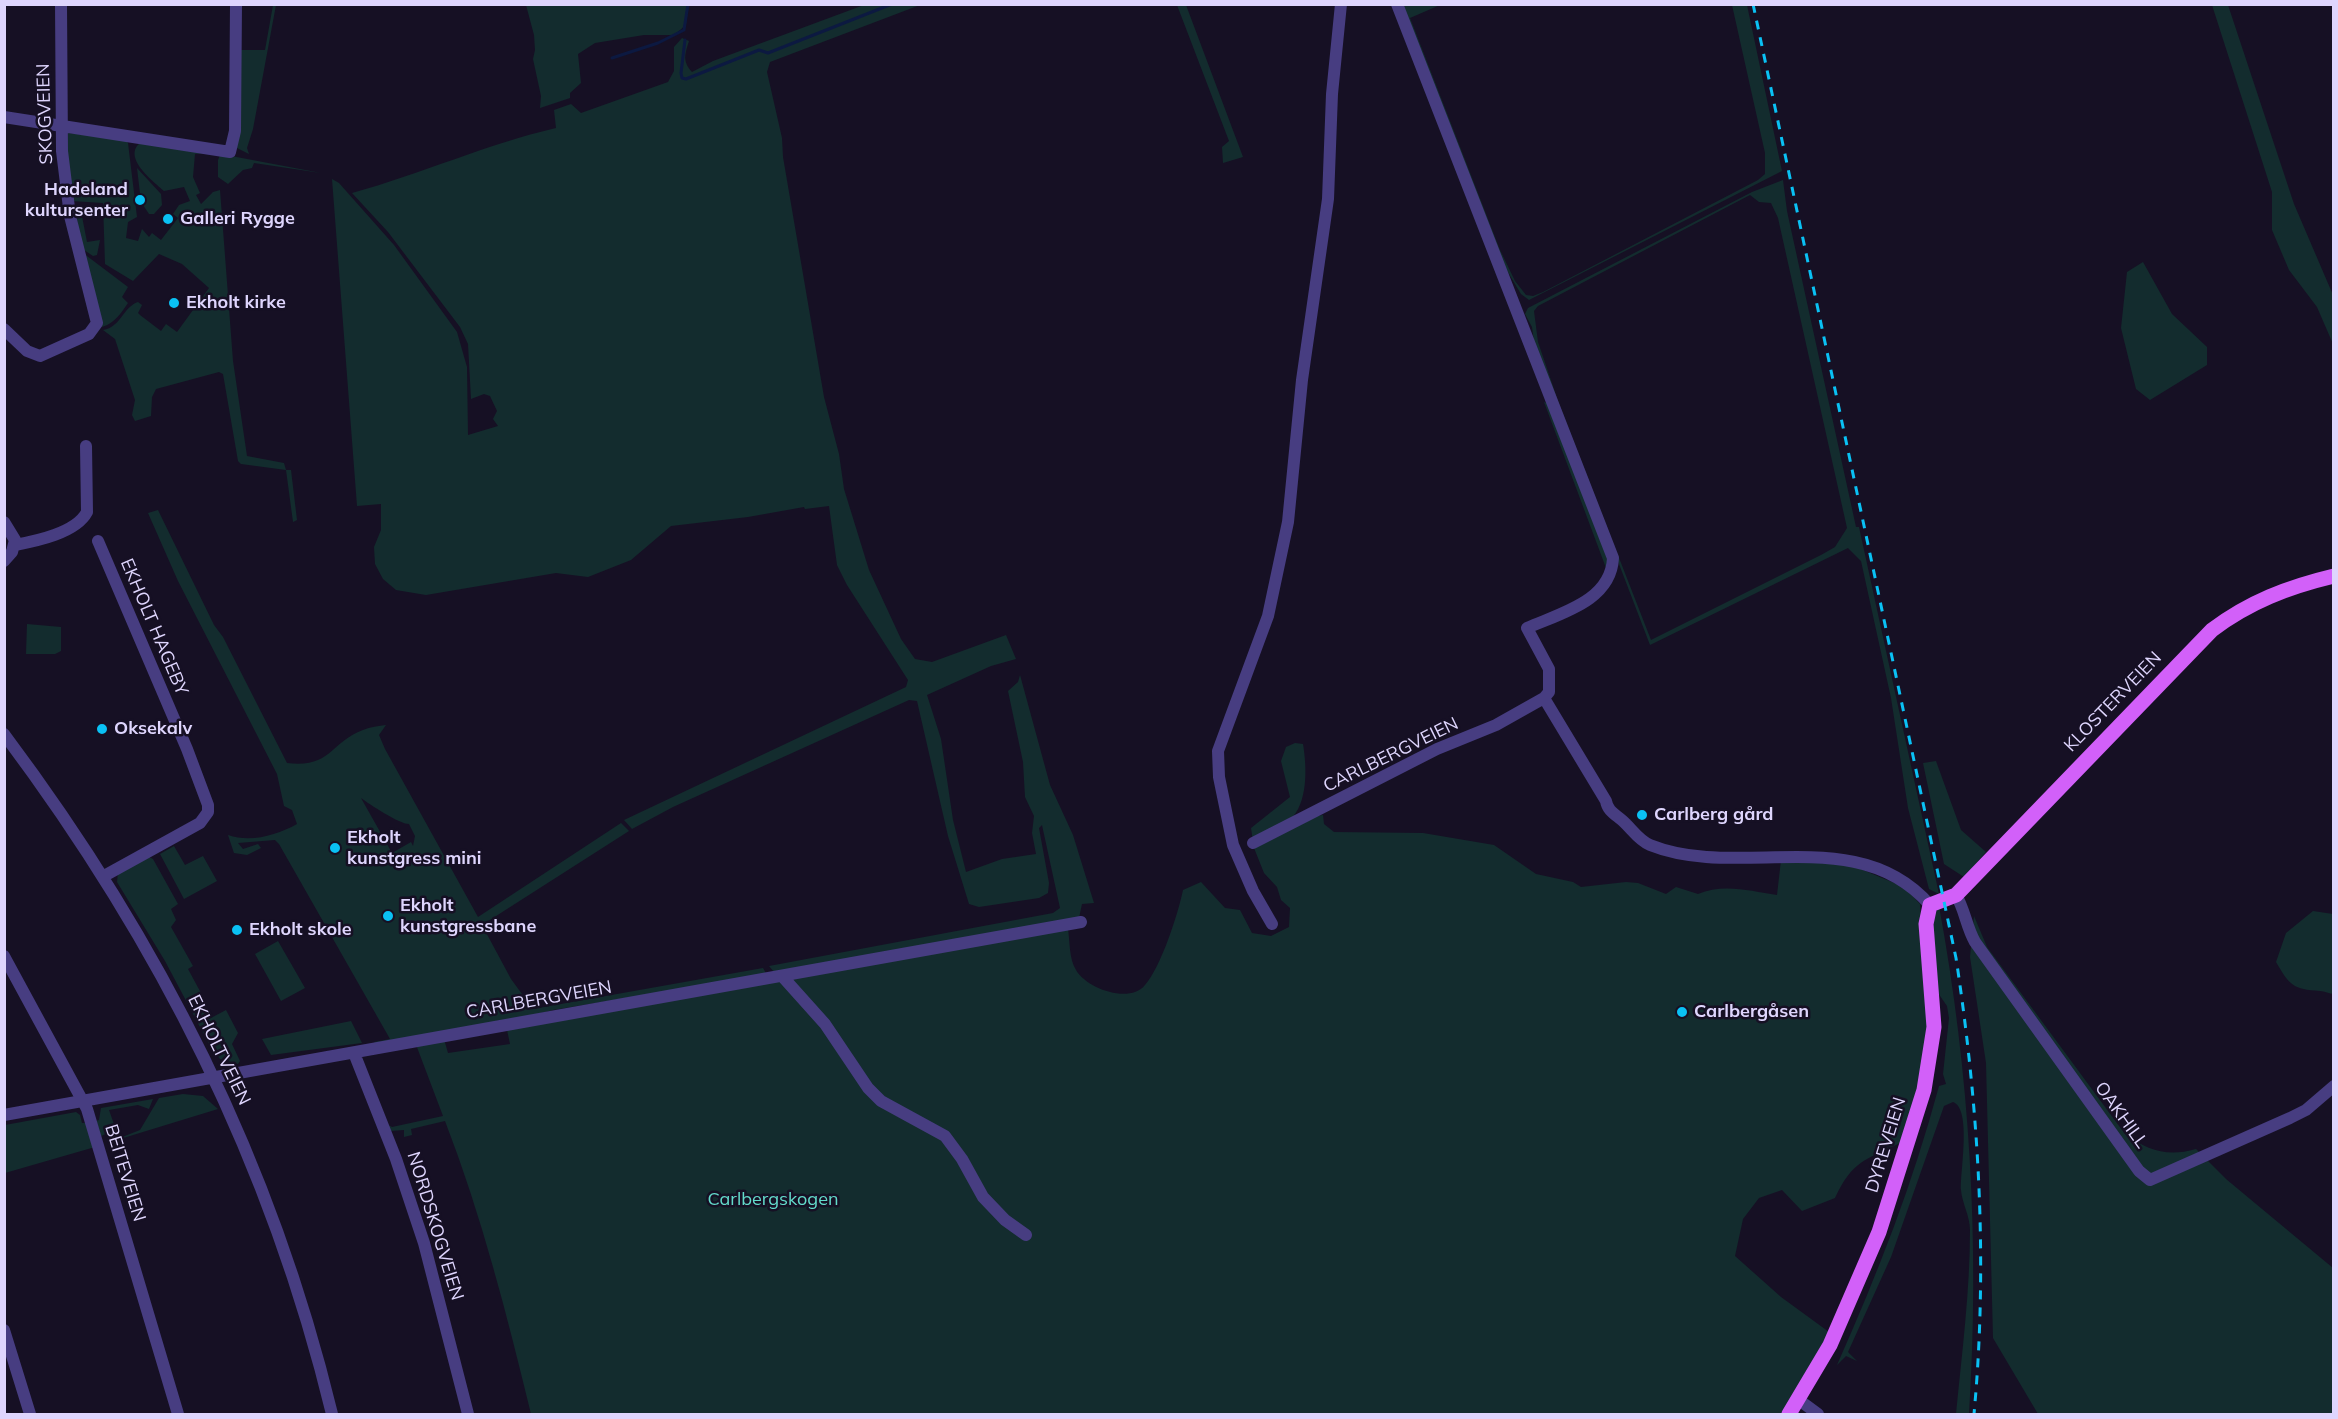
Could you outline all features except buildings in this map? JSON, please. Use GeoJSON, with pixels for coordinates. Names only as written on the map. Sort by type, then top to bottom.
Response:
{"type":"FeatureCollection","features":[{"type":"Feature","properties":{"kind":"main road","name":"KLOSTERVEIEN"},"geometry":{"type":"LineString","coordinates":[[1953,896],[2212,630],[2235,613],[2262,598],[2334,576]]}},
{"type":"Feature","properties":{"kind":"main road"},"geometry":{"type":"LineString","coordinates":[[1930,905],[1953,896]]}},
{"type":"Feature","properties":{"kind":"main road","name":"DYREVEIEN"},"geometry":{"type":"LineString","coordinates":[[1789,1414],[1799,1400],[1846,1311],[1879,1232],[1924,1090],[1934,1027],[1926,924],[1930,905]]}},
{"type":"Feature","properties":{"kind":"street","name":"SKOGVEIEN"},"geometry":{"type":"LineString","coordinates":[[4,329],[27,351],[40,356],[67,346],[93,331],[97,323],[70,216],[61,125],[61,4]]}},
{"type":"Feature","properties":{"kind":"street"},"geometry":{"type":"LineString","coordinates":[[4,117],[230,152],[235,131],[236,4]]}},
{"type":"Feature","properties":{"kind":"street"},"geometry":{"type":"LineString","coordinates":[[1272,924],[1253,891],[1233,845],[1219,777],[1218,751],[1268,616],[1288,522],[1302,380],[1328,199],[1332,94],[1341,4]]}},
{"type":"Feature","properties":{"kind":"street"},"geometry":{"type":"LineString","coordinates":[[1397,4],[1613,558],[1611,573],[1594,597],[1527,628],[1550,669],[1549,692],[1544,698],[1606,801],[1608,810],[1648,845],[1677,853],[1731,859],[1844,859],[1908,885],[1930,905]]}},
{"type":"Feature","properties":{"kind":"street"},"geometry":{"type":"LineString","coordinates":[[15,545],[60,531],[84,518],[87,512],[86,446]]}},
{"type":"Feature","properties":{"kind":"street"},"geometry":{"type":"LineString","coordinates":[[4,522],[11,529],[15,545],[4,561]]}},
{"type":"Feature","properties":{"kind":"street","name":"EKHOLT HAGEBY"},"geometry":{"type":"LineString","coordinates":[[98,541],[187,749],[208,805],[208,812],[200,823],[104,876]]}},
{"type":"Feature","properties":{"kind":"street","name":"CARLBERGVEIEN"},"geometry":{"type":"LineString","coordinates":[[1253,843],[1437,749],[1496,725],[1544,698]]}},
{"type":"Feature","properties":{"kind":"street","name":"EKHOLTVEIEN"},"geometry":{"type":"LineString","coordinates":[[4,734],[64,816],[104,876],[157,965],[205,1055],[263,1190],[312,1335],[332,1414]]}},
{"type":"Feature","properties":{"kind":"street","name":"OAKHILL"},"geometry":{"type":"LineString","coordinates":[[1953,896],[1964,908],[1966,926],[1975,942],[2139,1171],[2150,1180],[2306,1110],[2334,1086]]}},
{"type":"Feature","properties":{"kind":"street","name":"CARLBERGVEIEN"},"geometry":{"type":"LineString","coordinates":[[4,1115],[1081,922]]}},
{"type":"Feature","properties":{"kind":"street","name":"BEITEVEIEN"},"geometry":{"type":"LineString","coordinates":[[4,956],[91,1119],[178,1414]]}},
{"type":"Feature","properties":{"kind":"street"},"geometry":{"type":"LineString","coordinates":[[782,976],[825,1024],[868,1088],[881,1101],[945,1136],[962,1159],[983,1197],[1005,1220],[1026,1235]]}},
{"type":"Feature","properties":{"kind":"street","name":"NORDSKOGVEIEN"},"geometry":{"type":"LineString","coordinates":[[354,1053],[396,1159],[424,1243],[468,1414]]}},
{"type":"Feature","properties":{"kind":"street"},"geometry":{"type":"LineString","coordinates":[[4,1330],[30,1414]]}},
{"type":"Feature","properties":{"kind":"street"},"geometry":{"type":"LineString","coordinates":[[1799,1400],[1818,1414]]}},
{"type":"Feature","properties":{"kind":"green space"},"geometry":{"type":"Polygon","coordinates":[[[526,4],[689,5],[686,25],[674,35],[644,35],[595,43],[578,54],[581,83],[570,93],[570,98],[540,108],[541,96],[533,59],[534,35],[526,4]]]}},
{"type":"Feature","properties":{"kind":"green space"},"geometry":{"type":"Polygon","coordinates":[[[273,5],[276,5],[253,129],[247,148],[249,154],[237,148],[241,100],[241,50],[265,50],[273,5]]]}},
{"type":"Feature","properties":{"kind":"green space"},"geometry":{"type":"Polygon","coordinates":[[[864,5],[920,5],[770,62],[767,72],[782,138],[783,157],[824,397],[839,454],[844,489],[869,570],[901,639],[915,659],[932,662],[1006,635],[1016,659],[991,666],[927,695],[941,739],[953,820],[966,872],[1002,859],[1036,854],[1032,833],[1034,816],[1025,797],[1023,762],[1008,691],[1018,682],[1020,675],[1050,785],[1073,835],[1094,903],[1082,904],[1079,918],[774,972],[769,966],[1053,913],[1060,908],[1042,825],[1039,828],[1049,883],[1048,893],[1039,898],[979,907],[969,904],[948,836],[917,701],[909,700],[673,807],[632,829],[624,820],[906,687],[908,680],[847,585],[837,565],[829,506],[805,509],[804,507],[748,517],[671,526],[631,560],[588,577],[556,573],[426,595],[396,590],[383,579],[375,564],[374,547],[381,530],[381,504],[357,506],[332,179],[339,183],[394,245],[457,332],[467,367],[468,435],[498,426],[493,419],[497,411],[490,396],[484,394],[471,399],[468,344],[460,327],[388,232],[352,193],[505,142],[556,128],[554,110],[571,104],[581,113],[668,82],[674,71],[674,47],[682,38],[689,41],[685,57],[692,72],[713,61],[864,5]]]}},
{"type":"Feature","properties":{"kind":"green space"},"geometry":{"type":"Polygon","coordinates":[[[1177,5],[1186,5],[1243,157],[1223,163],[1222,147],[1229,141],[1177,5]]]}},
{"type":"Feature","properties":{"kind":"green space"},"geometry":{"type":"Polygon","coordinates":[[[1402,5],[1440,5],[1410,18],[1500,250],[1515,281],[1526,295],[1533,296],[1543,292],[1758,180],[1765,174],[1765,153],[1732,5],[1747,5],[1782,171],[1529,300],[1521,294],[1506,269],[1402,5]]]}},
{"type":"Feature","properties":{"kind":"green space"},"geometry":{"type":"Polygon","coordinates":[[[2212,5],[2228,5],[2294,204],[2333,295],[2333,344],[2317,307],[2289,270],[2272,230],[2272,192],[2212,5]]]}},
{"type":"Feature","properties":{"kind":"green space"},"geometry":{"type":"Polygon","coordinates":[[[68,133],[125,139],[128,143],[137,217],[128,222],[126,238],[138,241],[142,229],[149,237],[152,233],[161,240],[178,218],[173,214],[179,205],[190,201],[184,187],[164,191],[147,175],[137,161],[136,148],[141,142],[208,153],[195,154],[193,177],[200,193],[196,195],[201,204],[213,192],[220,190],[233,361],[247,456],[284,463],[286,470],[241,464],[238,461],[223,374],[219,372],[156,389],[152,397],[151,416],[135,421],[132,415],[135,400],[115,339],[103,330],[114,325],[129,308],[138,302],[142,305],[138,313],[140,315],[161,331],[166,324],[177,332],[209,288],[182,264],[159,254],[133,281],[105,264],[103,203],[71,201],[67,172],[68,133]]]}},
{"type":"Feature","properties":{"kind":"green space"},"geometry":{"type":"Polygon","coordinates":[[[220,155],[321,173],[254,163],[252,168],[243,170],[228,184],[218,177],[220,155]]]}},
{"type":"Feature","properties":{"kind":"green space"},"geometry":{"type":"Polygon","coordinates":[[[137,168],[161,194],[162,205],[154,214],[149,214],[141,202],[137,168]]]}},
{"type":"Feature","properties":{"kind":"green space"},"geometry":{"type":"Polygon","coordinates":[[[1783,180],[1787,211],[1856,527],[1859,527],[1939,894],[1929,889],[1908,808],[1891,698],[1861,561],[1848,548],[1650,645],[1534,342],[1532,327],[1525,314],[1528,308],[1752,192],[1783,180]],[[1750,195],[1538,306],[1534,311],[1538,342],[1558,401],[1651,640],[1835,547],[1847,528],[1778,218],[1771,203],[1759,202],[1750,195]]]}},
{"type":"Feature","properties":{"kind":"green space"},"geometry":{"type":"Polygon","coordinates":[[[75,205],[80,206],[87,242],[100,240],[97,255],[93,256],[81,248],[75,205]]]}},
{"type":"Feature","properties":{"kind":"green space"},"geometry":{"type":"Polygon","coordinates":[[[83,253],[128,287],[122,297],[128,303],[114,320],[102,327],[83,253]]]}},
{"type":"Feature","properties":{"kind":"green space"},"geometry":{"type":"Polygon","coordinates":[[[2143,262],[2172,314],[2207,347],[2207,365],[2150,400],[2136,389],[2121,328],[2127,272],[2143,262]]]}},
{"type":"Feature","properties":{"kind":"green space"},"geometry":{"type":"Polygon","coordinates":[[[1544,402],[1547,403],[1609,559],[1606,568],[1544,402]]]}},
{"type":"Feature","properties":{"kind":"green space"},"geometry":{"type":"Polygon","coordinates":[[[286,470],[291,470],[297,520],[293,522],[286,470]]]}},
{"type":"Feature","properties":{"kind":"green space"},"geometry":{"type":"Polygon","coordinates":[[[158,510],[214,625],[223,637],[287,763],[313,762],[322,758],[352,735],[369,728],[386,725],[379,735],[385,749],[478,917],[621,823],[629,831],[482,925],[511,979],[533,1009],[763,968],[767,975],[553,1010],[498,1024],[497,1020],[495,1024],[375,1044],[374,1042],[390,1039],[279,844],[275,840],[238,843],[243,849],[258,844],[261,848],[247,855],[234,853],[228,835],[246,838],[264,837],[297,824],[292,810],[284,806],[277,774],[178,581],[148,513],[158,510]],[[361,798],[392,853],[411,842],[413,846],[415,836],[409,824],[392,817],[361,798]]]}},
{"type":"Feature","properties":{"kind":"green space"},"geometry":{"type":"Polygon","coordinates":[[[27,624],[61,627],[61,651],[55,654],[26,654],[27,624]]]}},
{"type":"Feature","properties":{"kind":"green space","name":"Carlbergskogen"},"geometry":{"type":"Polygon","coordinates":[[[1295,743],[1303,744],[1305,785],[1300,804],[1290,820],[1323,815],[1324,824],[1334,832],[1423,833],[1494,845],[1536,874],[1573,882],[1581,887],[1626,882],[1638,883],[1666,894],[1676,887],[1698,894],[1727,888],[1777,895],[1781,860],[1846,863],[1904,887],[1920,904],[1929,1033],[1921,1082],[1900,1143],[1861,1163],[1841,1185],[1835,1198],[1802,1211],[1782,1190],[1759,1198],[1743,1219],[1735,1256],[1781,1297],[1829,1332],[1783,1414],[531,1414],[482,1230],[445,1121],[411,1129],[412,1135],[404,1137],[404,1130],[391,1131],[388,1125],[392,1127],[443,1116],[415,1042],[444,1039],[448,1053],[510,1044],[507,1030],[1068,929],[1072,961],[1082,977],[1089,983],[1109,992],[1119,994],[1138,991],[1151,977],[1163,953],[1183,890],[1201,882],[1225,908],[1240,910],[1252,933],[1271,936],[1289,927],[1290,908],[1281,900],[1277,887],[1264,873],[1254,848],[1251,828],[1290,797],[1281,761],[1286,747],[1295,743]]]}},
{"type":"Feature","properties":{"kind":"green space"},"geometry":{"type":"Polygon","coordinates":[[[1936,761],[1961,830],[1986,852],[1964,877],[1944,864],[1923,763],[1936,761]]]}},
{"type":"Feature","properties":{"kind":"green space"},"geometry":{"type":"Polygon","coordinates":[[[174,846],[185,865],[203,856],[217,881],[184,899],[160,854],[174,846]]]}},
{"type":"Feature","properties":{"kind":"green space"},"geometry":{"type":"Polygon","coordinates":[[[147,856],[153,859],[178,904],[171,909],[176,920],[171,927],[193,966],[188,969],[201,993],[196,996],[209,1019],[226,1010],[238,1033],[232,1044],[240,1061],[238,1064],[220,1059],[210,1046],[165,961],[117,882],[118,873],[147,856]]]}},
{"type":"Feature","properties":{"kind":"green space"},"geometry":{"type":"Polygon","coordinates":[[[1939,906],[1958,1032],[1970,1159],[1973,1287],[1969,1414],[1956,1414],[1967,1299],[1970,1230],[1961,1190],[1964,1128],[1959,1107],[1953,1102],[1944,1106],[1891,1257],[1848,1352],[1857,1361],[1846,1356],[1837,1365],[1894,1227],[1918,1158],[1939,1086],[1946,1084],[1943,1074],[1949,1018],[1947,1006],[1938,993],[1930,922],[1939,906]]]}},
{"type":"Feature","properties":{"kind":"green space"},"geometry":{"type":"Polygon","coordinates":[[[2313,911],[2333,914],[2334,994],[2293,985],[2276,962],[2286,933],[2313,911]]]}},
{"type":"Feature","properties":{"kind":"green space"},"geometry":{"type":"Polygon","coordinates":[[[1974,916],[1987,947],[2125,1134],[2142,1145],[2159,1151],[2176,1152],[2196,1149],[2226,1179],[2333,1268],[2333,1414],[2038,1414],[1993,1338],[1986,1063],[1970,957],[1974,916]]]}},
{"type":"Feature","properties":{"kind":"green space"},"geometry":{"type":"Polygon","coordinates":[[[278,941],[305,988],[281,1001],[255,954],[278,941]]]}},
{"type":"Feature","properties":{"kind":"green space"},"geometry":{"type":"Polygon","coordinates":[[[351,1021],[362,1043],[271,1055],[262,1039],[351,1021]]]}},
{"type":"Feature","properties":{"kind":"green space"},"geometry":{"type":"Polygon","coordinates":[[[183,1094],[203,1096],[218,1109],[107,1143],[140,1130],[159,1098],[183,1094]]]}},
{"type":"Feature","properties":{"kind":"green space"},"geometry":{"type":"Polygon","coordinates":[[[153,1099],[149,1109],[138,1105],[109,1110],[115,1127],[113,1131],[101,1136],[96,1121],[99,1120],[101,1108],[153,1099]]]}},
{"type":"Feature","properties":{"kind":"green space"},"geometry":{"type":"Polygon","coordinates":[[[76,1112],[80,1115],[82,1123],[87,1123],[95,1147],[5,1173],[5,1125],[76,1112]]]}},
{"type":"Feature","properties":{"kind":"waterway"},"geometry":{"type":"LineString","coordinates":[[612,58],[658,43],[684,30],[688,4]]}},
{"type":"Feature","properties":{"kind":"waterway"},"geometry":{"type":"LineString","coordinates":[[685,40],[681,73],[682,78],[686,79],[759,50],[768,53],[892,4]]}},
{"type":"Feature","properties":{"kind":"railway"},"geometry":{"type":"LineString","coordinates":[[1753,4],[1956,958],[1970,1072],[1979,1186],[1980,1300],[1974,1414]]}},
{"type":"Feature","properties":{"kind":"place","name":"Hadeland kultursenter"},"geometry":{"type":"Point","coordinates":[140,200]}},
{"type":"Feature","properties":{"kind":"place","name":"Galleri Rygge"},"geometry":{"type":"Point","coordinates":[168,219]}},
{"type":"Feature","properties":{"kind":"place","name":"Ekholt kirke"},"geometry":{"type":"Point","coordinates":[174,303]}},
{"type":"Feature","properties":{"kind":"place","name":"Oksekalv"},"geometry":{"type":"Point","coordinates":[102,729]}},
{"type":"Feature","properties":{"kind":"place","name":"Carlberg gård"},"geometry":{"type":"Point","coordinates":[1642,815]}},
{"type":"Feature","properties":{"kind":"place","name":"Ekholt kunstgress mini"},"geometry":{"type":"Point","coordinates":[335,848]}},
{"type":"Feature","properties":{"kind":"place","name":"Ekholt kunstgressbane"},"geometry":{"type":"Point","coordinates":[388,916]}},
{"type":"Feature","properties":{"kind":"place","name":"Ekholt skole"},"geometry":{"type":"Point","coordinates":[237,930]}},
{"type":"Feature","properties":{"kind":"place","name":"Carlbergåsen"},"geometry":{"type":"Point","coordinates":[1682,1012]}}]}
